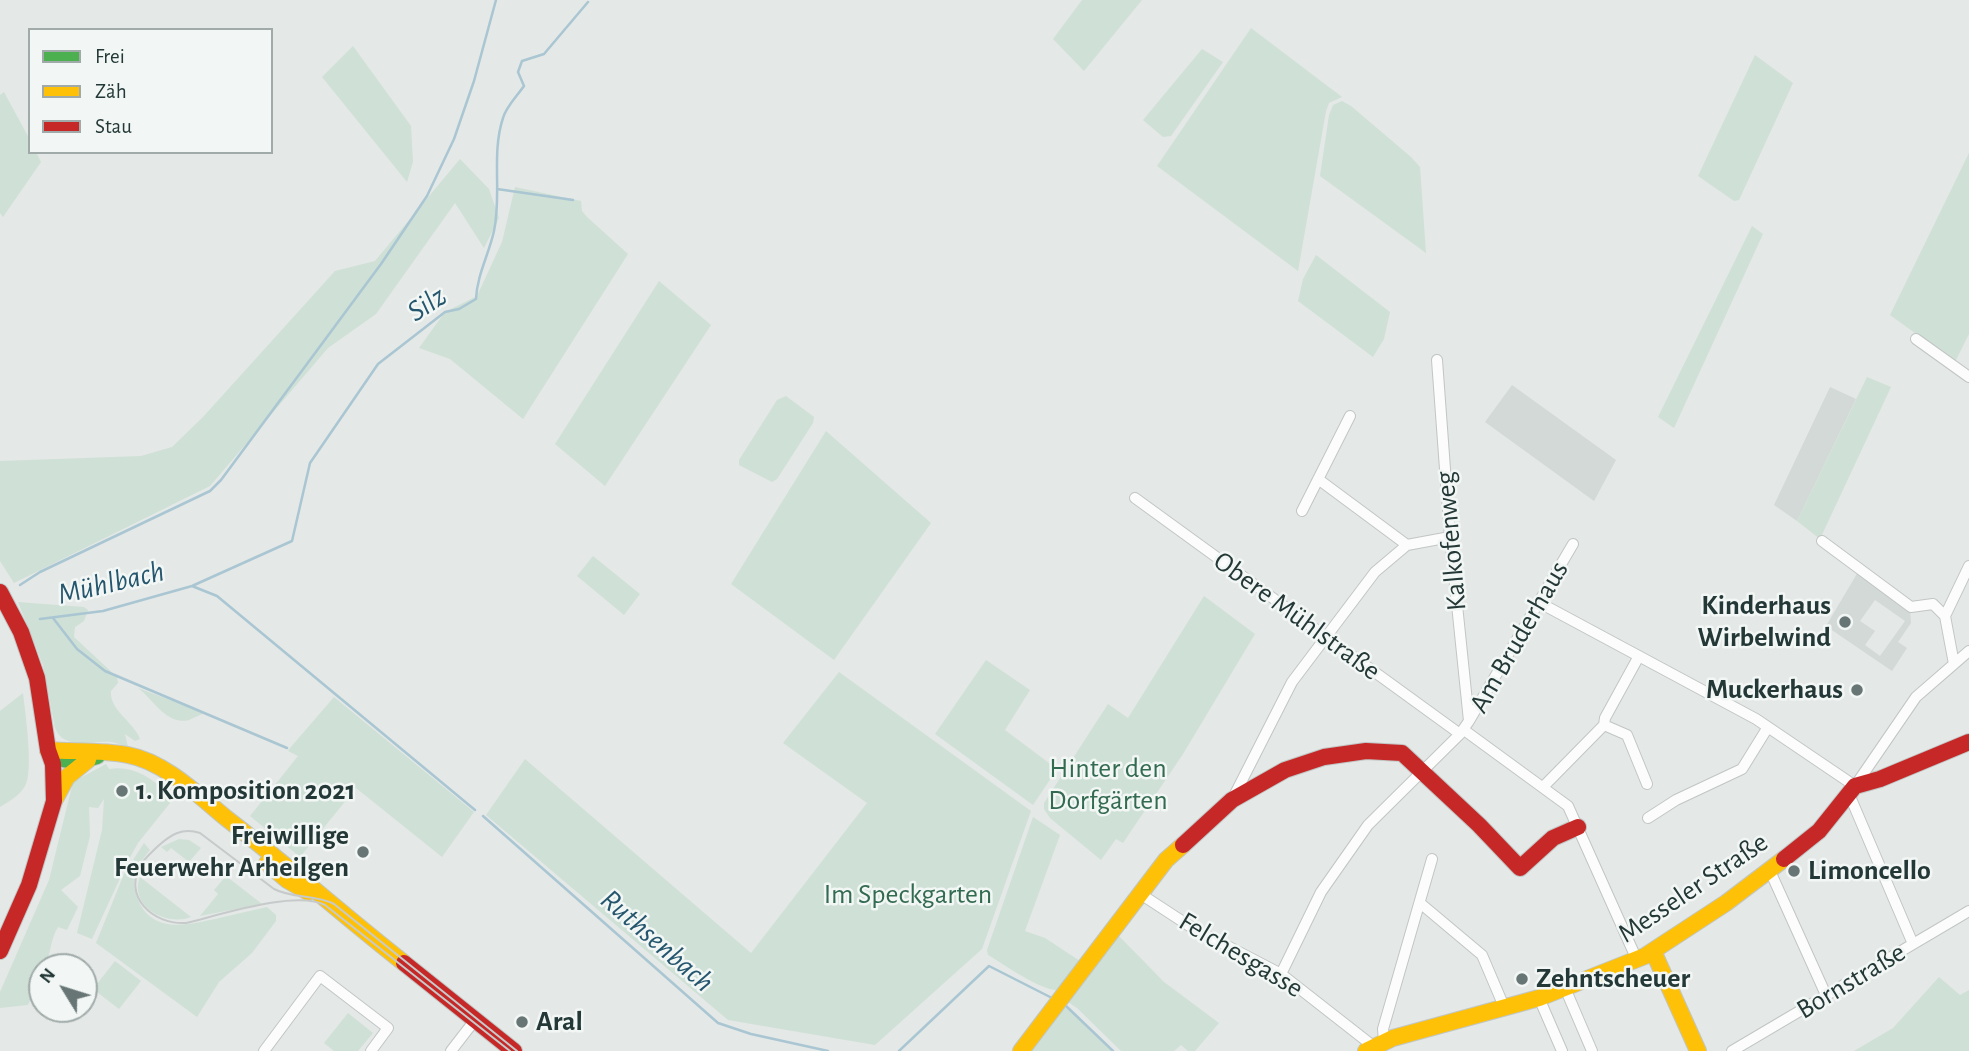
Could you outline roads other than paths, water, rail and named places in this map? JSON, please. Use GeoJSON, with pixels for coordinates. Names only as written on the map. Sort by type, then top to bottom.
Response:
{"type":"FeatureCollection","features":[{"type":"Feature","properties":{"kind":"street"},"geometry":{"type":"LineString","coordinates":[[1916,339],[1969,377]]}},
{"type":"Feature","properties":{"kind":"street","name":"Kalkofenweg"},"geometry":{"type":"LineString","coordinates":[[1437,360],[1464,728]]}},
{"type":"Feature","properties":{"kind":"street"},"geometry":{"type":"LineString","coordinates":[[1302,511],[1350,416]]}},
{"type":"Feature","properties":{"kind":"street"},"geometry":{"type":"LineString","coordinates":[[1318,479],[1407,545]]}},
{"type":"Feature","properties":{"kind":"street","name":"Obere Mühlstraße"},"geometry":{"type":"LineString","coordinates":[[1135,498],[1325,636],[1464,728],[1568,806],[1637,960]]}},
{"type":"Feature","properties":{"kind":"street"},"geometry":{"type":"LineString","coordinates":[[1232,800],[1292,682],[1375,572],[1407,545],[1450,537]]}},
{"type":"Feature","properties":{"kind":"street"},"geometry":{"type":"LineString","coordinates":[[1822,541],[1911,607],[1933,604],[1945,616],[1954,664]]}},
{"type":"Feature","properties":{"kind":"street","name":"Am Bruderhaus"},"geometry":{"type":"LineString","coordinates":[[1281,974],[1321,892],[1375,817],[1464,728],[1573,544]]}},
{"type":"Feature","properties":{"kind":"street"},"geometry":{"type":"LineString","coordinates":[[1945,616],[1969,566]]}},
{"type":"Feature","properties":{"kind":"street"},"geometry":{"type":"LineString","coordinates":[[0,592],[21,632],[33,664],[43,706],[48,750],[53,764],[54,801],[29,886],[0,951]]}},
{"type":"Feature","properties":{"kind":"street"},"geometry":{"type":"LineString","coordinates":[[1540,603],[1768,727],[1851,791],[1852,801],[1913,944]]}},
{"type":"Feature","properties":{"kind":"street","name":"Messeler Straße"},"geometry":{"type":"LineString","coordinates":[[1374,1046],[1539,998],[1654,951],[1770,871],[1819,831],[1851,791],[1916,697],[1969,651]]}},
{"type":"Feature","properties":{"kind":"street"},"geometry":{"type":"LineString","coordinates":[[1543,787],[1604,726],[1605,718],[1639,656]]}},
{"type":"Feature","properties":{"kind":"street"},"geometry":{"type":"LineString","coordinates":[[1604,726],[1627,735],[1647,784]]}},
{"type":"Feature","properties":{"kind":"street"},"geometry":{"type":"LineString","coordinates":[[1648,818],[1676,800],[1742,769],[1768,727]]}},
{"type":"Feature","properties":{"kind":"street"},"geometry":{"type":"LineString","coordinates":[[1851,791],[1969,741]]}},
{"type":"Feature","properties":{"kind":"street"},"geometry":{"type":"LineString","coordinates":[[48,750],[130,755],[148,762],[195,806],[287,880],[333,906],[514,1051]]}},
{"type":"Feature","properties":{"kind":"street"},"geometry":{"type":"LineString","coordinates":[[48,750],[54,757],[66,762],[110,753]]}},
{"type":"Feature","properties":{"kind":"street"},"geometry":{"type":"LineString","coordinates":[[44,831],[44,764],[48,750]]}},
{"type":"Feature","properties":{"kind":"street"},"geometry":{"type":"LineString","coordinates":[[1021,1051],[1166,860],[1232,800],[1285,771],[1324,757],[1366,751],[1402,753],[1479,825],[1520,868],[1553,838],[1578,827]]}},
{"type":"Feature","properties":{"kind":"street"},"geometry":{"type":"LineString","coordinates":[[54,801],[67,778],[90,758]]}},
{"type":"Feature","properties":{"kind":"street"},"geometry":{"type":"LineString","coordinates":[[1374,1046],[1383,1030],[1432,859]]}},
{"type":"Feature","properties":{"kind":"street"},"geometry":{"type":"LineString","coordinates":[[1770,871],[1826,995]]}},
{"type":"Feature","properties":{"kind":"street","name":"Felchesgasse"},"geometry":{"type":"LineString","coordinates":[[1139,893],[1191,927],[1281,974],[1374,1046]]}},
{"type":"Feature","properties":{"kind":"street"},"geometry":{"type":"LineString","coordinates":[[1420,903],[1482,955],[1505,1009]]}},
{"type":"Feature","properties":{"kind":"street","name":"Bornstraße"},"geometry":{"type":"LineString","coordinates":[[1732,1051],[1969,911]]}},
{"type":"Feature","properties":{"kind":"street"},"geometry":{"type":"LineString","coordinates":[[1654,951],[1698,1051]]}},
{"type":"Feature","properties":{"kind":"street"},"geometry":{"type":"LineString","coordinates":[[264,1051],[320,975],[388,1028],[371,1051]]}},
{"type":"Feature","properties":{"kind":"street"},"geometry":{"type":"LineString","coordinates":[[1565,988],[1592,1051]]}},
{"type":"Feature","properties":{"kind":"street"},"geometry":{"type":"LineString","coordinates":[[1539,998],[1562,1051]]}},
{"type":"Feature","properties":{"kind":"street"},"geometry":{"type":"LineString","coordinates":[[451,1051],[475,1020]]}},
{"type":"Feature","properties":{"kind":"waterway","name":"Mühlbach"},"geometry":{"type":"LineString","coordinates":[[20,585],[40,572],[210,491],[221,480],[381,264],[427,196],[454,139],[474,81],[496,0]]}},
{"type":"Feature","properties":{"kind":"waterway","name":"Silz"},"geometry":{"type":"LineString","coordinates":[[40,619],[103,611],[192,586],[292,541],[310,463],[378,364],[445,312],[459,309],[476,299],[496,217],[499,132],[507,110],[524,86],[518,72],[522,61],[544,54],[588,2]]}},
{"type":"Feature","properties":{"kind":"waterway"},"geometry":{"type":"LineString","coordinates":[[497,189],[573,200]]}},
{"type":"Feature","properties":{"kind":"waterway","name":"Ruthsenbach"},"geometry":{"type":"LineString","coordinates":[[192,586],[217,596],[475,810]]}},
{"type":"Feature","properties":{"kind":"waterway","name":"Mühlbach"},"geometry":{"type":"LineString","coordinates":[[53,618],[77,649],[105,671],[287,748]]}},
{"type":"Feature","properties":{"kind":"waterway","name":"Ruthsenbach"},"geometry":{"type":"LineString","coordinates":[[483,816],[718,1023],[751,1034],[828,1051]]}},
{"type":"Feature","properties":{"kind":"waterway","name":"Ruthsenbach"},"geometry":{"type":"LineString","coordinates":[[899,1051],[989,966],[1052,998]]}},
{"type":"Feature","properties":{"kind":"waterway","name":"Ruthsenbach"},"geometry":{"type":"LineString","coordinates":[[1065,1005],[1113,1051]]}},
{"type":"Feature","properties":{"kind":"tram line"},"geometry":{"type":"LineString","coordinates":[[510,1051],[325,905],[312,901],[277,902],[186,923],[174,922],[152,914],[138,897],[135,887],[142,863],[172,836],[188,831],[200,833],[274,889],[334,904],[517,1051]]}},
{"type":"Feature","properties":{"kind":"place","name":"Kinderhaus Wirbelwind"},"geometry":{"type":"Point","coordinates":[1845,622]}},
{"type":"Feature","properties":{"kind":"place","name":"Muckerhaus"},"geometry":{"type":"Point","coordinates":[1857,690]}},
{"type":"Feature","properties":{"kind":"place","name":"1. Komposition 2021"},"geometry":{"type":"Point","coordinates":[122,791]}},
{"type":"Feature","properties":{"kind":"place","name":"Freiwillige Feuerwehr Arheilgen"},"geometry":{"type":"Point","coordinates":[363,852]}},
{"type":"Feature","properties":{"kind":"place","name":"Limoncello"},"geometry":{"type":"Point","coordinates":[1794,871]}},
{"type":"Feature","properties":{"kind":"place","name":"Zehntscheuer"},"geometry":{"type":"Point","coordinates":[1522,979]}},
{"type":"Feature","properties":{"kind":"place","name":"Aral"},"geometry":{"type":"Point","coordinates":[522,1022]}},
{"type":"Feature","properties":{"kind":"park label","name":"Hinter den Dorfgärten"},"geometry":{"type":"Point","coordinates":[1108,785]}},
{"type":"Feature","properties":{"kind":"park label","name":"Im Speckgarten"},"geometry":{"type":"Point","coordinates":[908,895]}}]}
